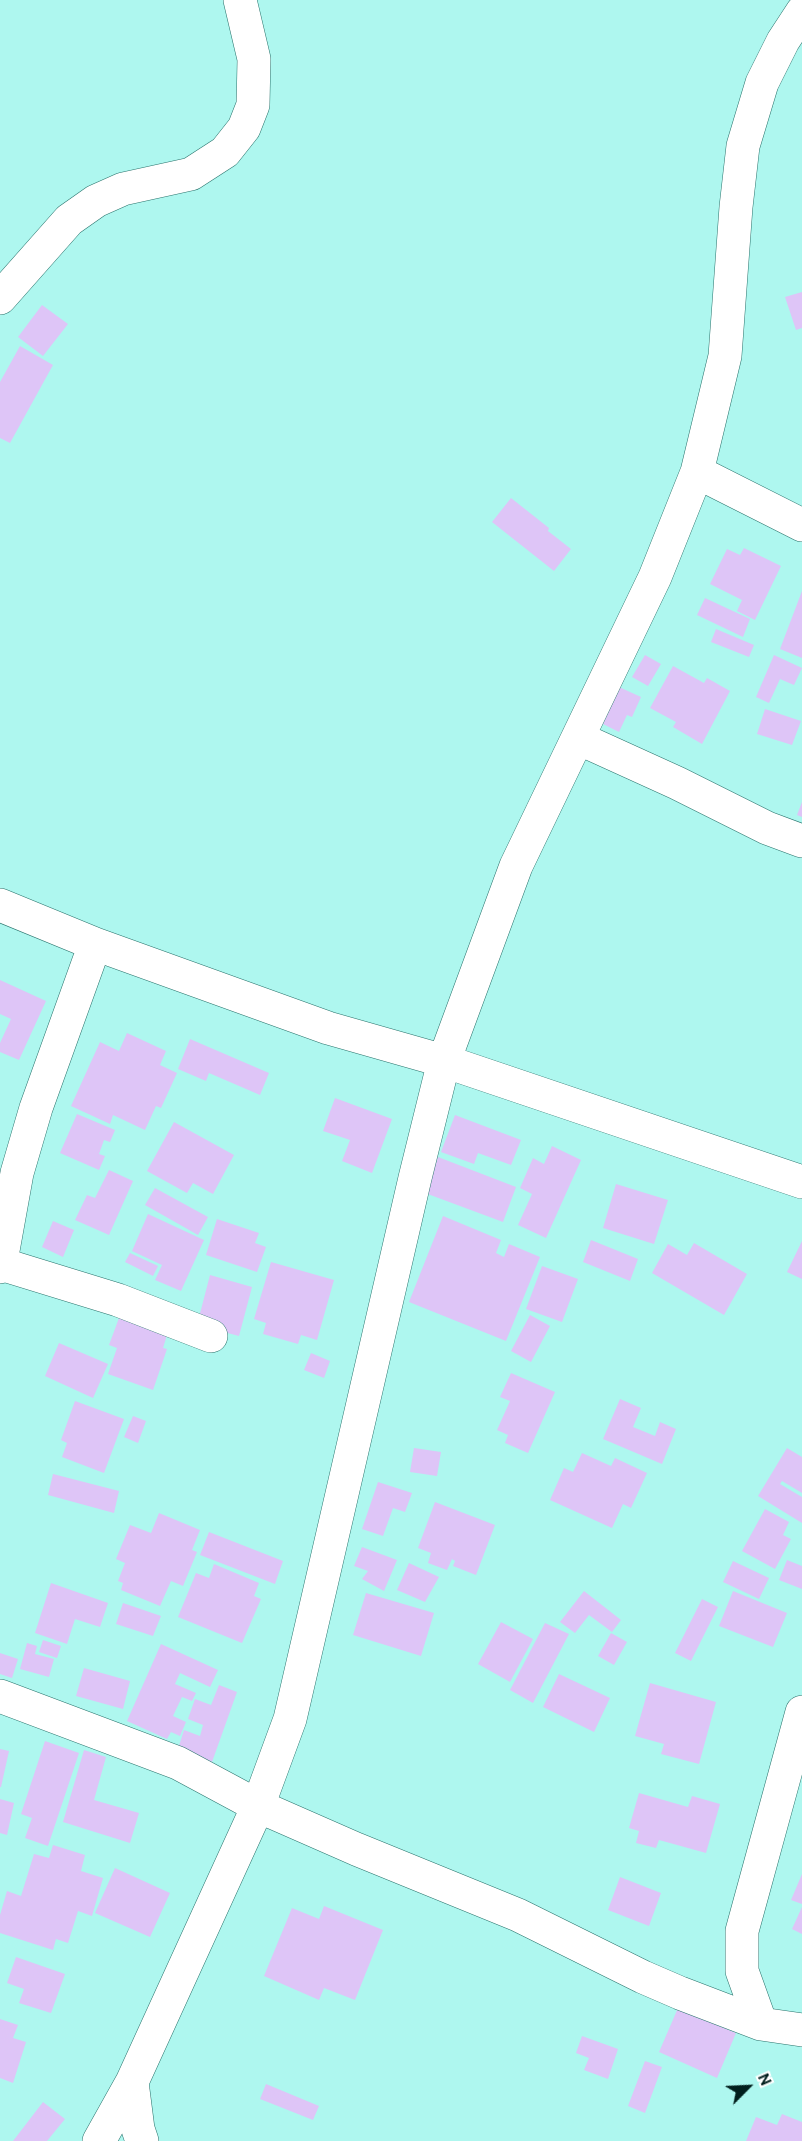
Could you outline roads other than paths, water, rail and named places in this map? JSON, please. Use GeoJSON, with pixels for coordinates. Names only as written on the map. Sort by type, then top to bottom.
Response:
{"type":"FeatureCollection","features":[{"type":"Feature","properties":{"kind":"street"},"geometry":{"type":"LineString","coordinates":[[0,298],[69,220],[96,201],[123,189],[191,174],[225,152],[232,144],[244,128],[253,105],[254,59],[240,0]]}},
{"type":"Feature","properties":{"kind":"street"},"geometry":{"type":"LineString","coordinates":[[99,2141],[132,2082],[258,1806],[290,1719],[444,1061],[516,866],[655,577],[697,472],[725,356],[743,146],[762,83],[783,40],[802,12]]}},
{"type":"Feature","properties":{"kind":"street"},"geometry":{"type":"LineString","coordinates":[[697,472],[802,525]]}},
{"type":"Feature","properties":{"kind":"street"},"geometry":{"type":"LineString","coordinates":[[578,738],[677,783],[767,828],[802,841]]}},
{"type":"Feature","properties":{"kind":"street"},"geometry":{"type":"LineString","coordinates":[[0,905],[95,944],[328,1028],[444,1061],[802,1182]]}},
{"type":"Feature","properties":{"kind":"street"},"geometry":{"type":"LineString","coordinates":[[95,944],[36,1108],[17,1173],[0,1265],[118,1300],[211,1336]]}},
{"type":"Feature","properties":{"kind":"street"},"geometry":{"type":"LineString","coordinates":[[0,1696],[178,1763],[258,1806],[518,1915],[652,1981],[761,2024],[802,2030]]}},
{"type":"Feature","properties":{"kind":"street"},"geometry":{"type":"LineString","coordinates":[[761,2024],[742,1971],[742,1931],[802,1712]]}},
{"type":"Feature","properties":{"kind":"street"},"geometry":{"type":"LineString","coordinates":[[132,2082],[138,2129],[142,2141]]}}]}
